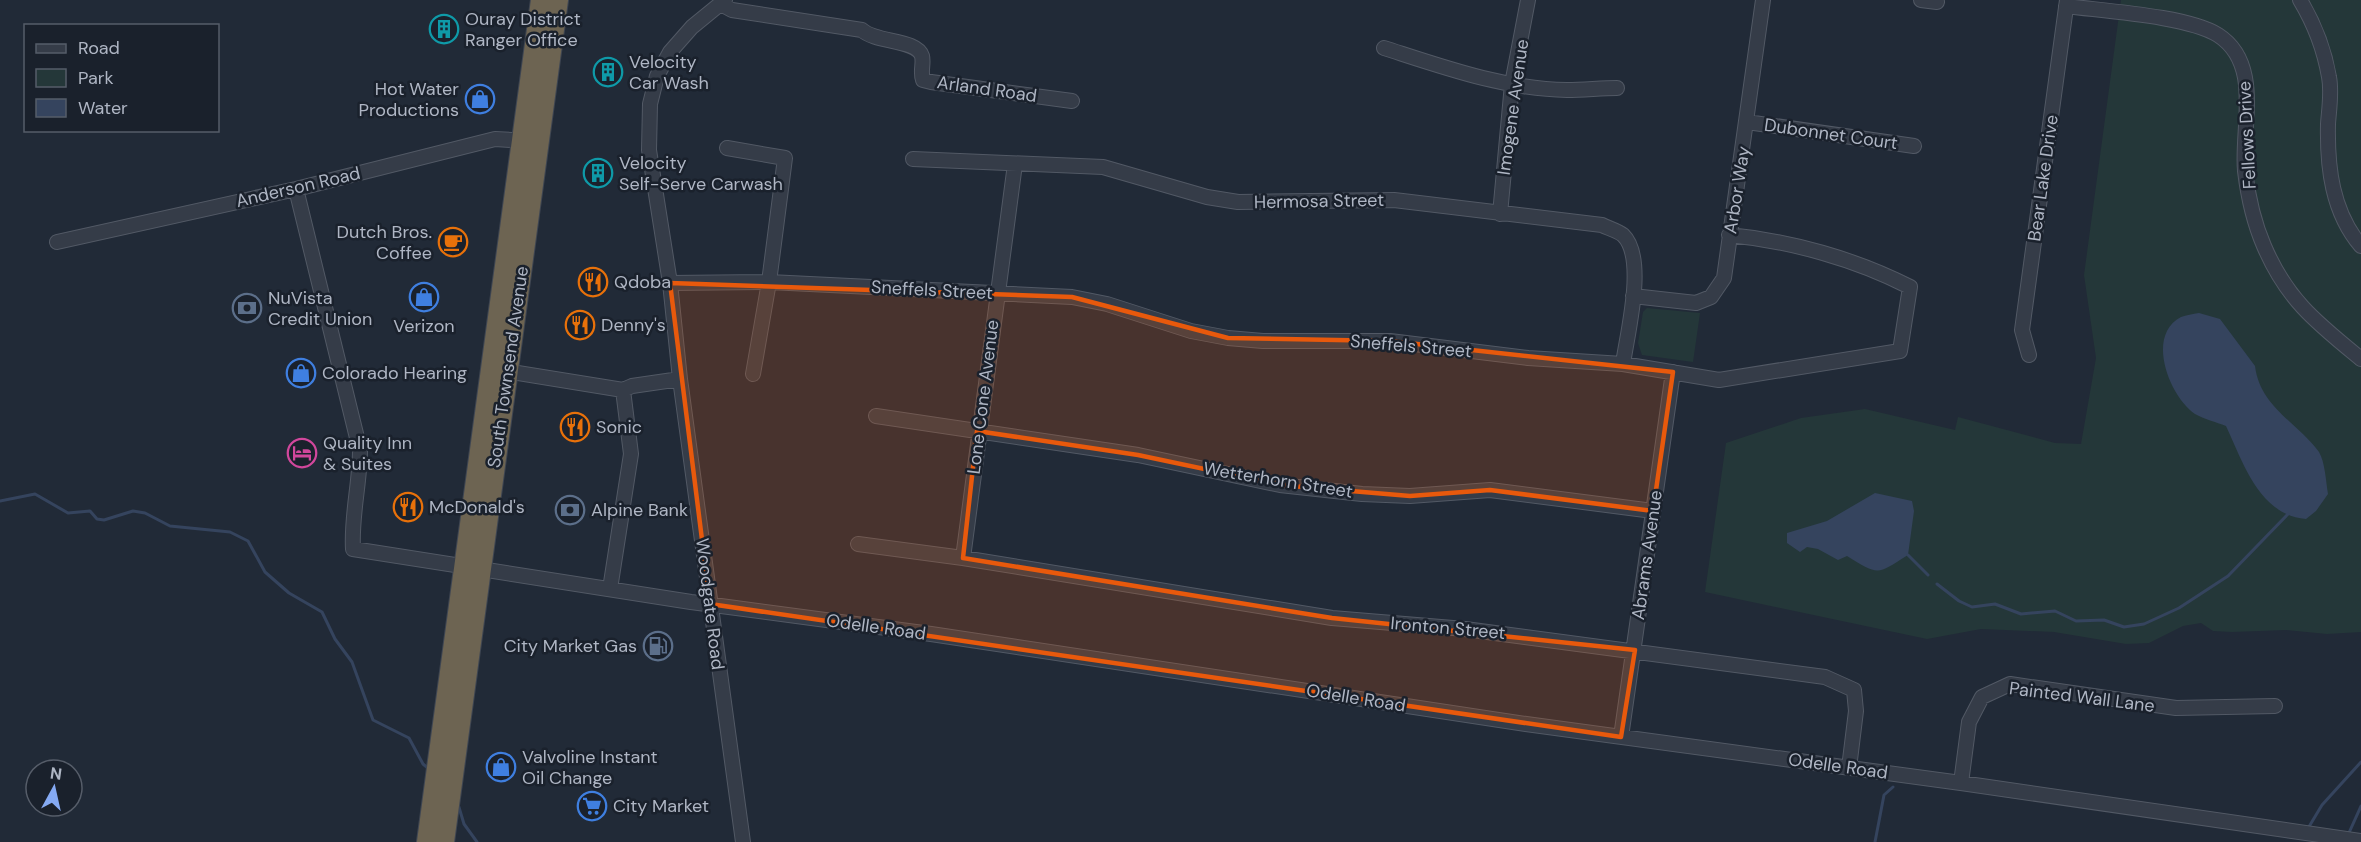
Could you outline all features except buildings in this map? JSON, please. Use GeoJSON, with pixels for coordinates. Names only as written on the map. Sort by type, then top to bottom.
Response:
{"type":"FeatureCollection","features":[{"type":"Feature","properties":{"kind":"highway","name":"South Townsend Avenue"},"geometry":{"type":"LineString","coordinates":[[445,835],[460,732],[473,567],[530,141],[541,0]]}},
{"type":"Feature","properties":{"kind":"highway","name":"South Townsend Avenue"},"geometry":{"type":"LineString","coordinates":[[530,141],[558,0]]}},
{"type":"Feature","properties":{"kind":"highway","name":"South Townsend Avenue"},"geometry":{"type":"LineString","coordinates":[[427,842],[440,730],[473,567]]}},
{"type":"Feature","properties":{"kind":"street","name":"Imogene Avenue"},"geometry":{"type":"LineString","coordinates":[[1500,214],[1512,84],[1528,0]]}},
{"type":"Feature","properties":{"kind":"street","name":"Arbor Way"},"geometry":{"type":"LineString","coordinates":[[1633,296],[1696,303],[1711,297],[1725,278],[1763,0]]}},
{"type":"Feature","properties":{"kind":"street"},"geometry":{"type":"LineString","coordinates":[[1921,0],[1937,2]]}},
{"type":"Feature","properties":{"kind":"street"},"geometry":{"type":"LineString","coordinates":[[2300,0],[2318,31],[2330,80],[2327,148],[2333,191],[2349,231],[2361,246]]}},
{"type":"Feature","properties":{"kind":"street","name":"Arland Road"},"geometry":{"type":"LineString","coordinates":[[723,2],[732,9],[862,30],[868,36],[884,41],[910,44],[918,49],[922,56],[923,80],[1072,101]]}},
{"type":"Feature","properties":{"kind":"street","name":"Woodgate Road"},"geometry":{"type":"LineString","coordinates":[[723,2],[680,39],[661,68],[653,87],[649,150],[670,283],[680,379],[742,842]]}},
{"type":"Feature","properties":{"kind":"street","name":"Bear Lake Drive"},"geometry":{"type":"LineString","coordinates":[[2029,355],[2022,330],[2067,3]]}},
{"type":"Feature","properties":{"kind":"street","name":"Fellows Drive"},"geometry":{"type":"LineString","coordinates":[[2067,3],[2193,24],[2218,35],[2238,55],[2247,83],[2245,170],[2253,211],[2264,246],[2284,286],[2306,314],[2361,359]]}},
{"type":"Feature","properties":{"kind":"street"},"geometry":{"type":"LineString","coordinates":[[1384,48],[1453,71],[1512,84],[1566,90],[1617,88]]}},
{"type":"Feature","properties":{"kind":"street","name":"Dubonnet Court"},"geometry":{"type":"LineString","coordinates":[[1747,122],[1914,146]]}},
{"type":"Feature","properties":{"kind":"street","name":"Anderson Road"},"geometry":{"type":"LineString","coordinates":[[57,242],[296,189],[495,139],[530,141]]}},
{"type":"Feature","properties":{"kind":"street"},"geometry":{"type":"LineString","coordinates":[[727,148],[785,158],[769,282],[753,374]]}},
{"type":"Feature","properties":{"kind":"street","name":"Hermosa Street"},"geometry":{"type":"LineString","coordinates":[[913,159],[1103,167],[1207,197],[1238,202],[1394,200],[1602,225],[1623,236],[1632,251],[1635,269],[1633,296]]}},
{"type":"Feature","properties":{"kind":"street","name":"Lone Cone Avenue"},"geometry":{"type":"LineString","coordinates":[[963,558],[996,294],[1015,164]]}},
{"type":"Feature","properties":{"kind":"street","name":"Odelle Road"},"geometry":{"type":"LineString","coordinates":[[296,189],[360,450],[359,486],[352,534],[353,549],[710,604],[1621,737],[1961,783],[2352,840]]}},
{"type":"Feature","properties":{"kind":"street","name":"Sneffels Street"},"geometry":{"type":"LineString","coordinates":[[670,283],[769,282],[1072,297],[1107,304],[1191,331],[1228,338],[1263,341],[1390,341],[1528,358],[1623,363],[1719,380],[1900,351],[1910,287],[1888,276],[1777,240],[1730,235]]}},
{"type":"Feature","properties":{"kind":"street"},"geometry":{"type":"LineString","coordinates":[[1623,363],[1633,296]]}},
{"type":"Feature","properties":{"kind":"street"},"geometry":{"type":"LineString","coordinates":[[500,370],[623,390],[632,386],[680,379]]}},
{"type":"Feature","properties":{"kind":"street","name":"Abrams Avenue"},"geometry":{"type":"LineString","coordinates":[[1621,737],[1673,372]]}},
{"type":"Feature","properties":{"kind":"street"},"geometry":{"type":"LineString","coordinates":[[610,589],[631,454],[623,390]]}},
{"type":"Feature","properties":{"kind":"street","name":"Wetterhorn Street"},"geometry":{"type":"LineString","coordinates":[[876,416],[1138,455],[1280,484],[1362,494],[1410,495],[1490,490],[1653,511]]}},
{"type":"Feature","properties":{"kind":"street","name":"Ironton Street"},"geometry":{"type":"LineString","coordinates":[[858,544],[963,558],[1332,618],[1466,629],[1826,677],[1854,690],[1856,711],[1849,768]]}},
{"type":"Feature","properties":{"kind":"street","name":"Painted Wall Lane"},"geometry":{"type":"LineString","coordinates":[[1961,783],[1969,722],[1982,697],[2010,684],[2176,708],[2275,706]]}},
{"type":"Feature","properties":{"kind":"highlighted area"},"geometry":{"type":"Polygon","coordinates":[[[670,283],[1072,297],[1228,338],[1390,341],[1673,372],[1653,511],[1490,490],[1410,496],[1280,485],[1138,455],[977,431],[963,558],[1332,618],[1635,650],[1621,737],[710,604],[670,283]]]}},
{"type":"Feature","properties":{"kind":"green space"},"geometry":{"type":"Polygon","coordinates":[[[2121,0],[2361,0],[2361,632],[2327,634],[2286,630],[2213,631],[2201,623],[2183,626],[2149,643],[2126,644],[2054,632],[1981,629],[1927,639],[1705,592],[1726,443],[1801,418],[1865,409],[1955,430],[1958,417],[2055,443],[2081,444],[2096,358],[2084,275],[2121,0]]]}},
{"type":"Feature","properties":{"kind":"green space"},"geometry":{"type":"Polygon","coordinates":[[[1647,308],[1700,313],[1693,362],[1642,355],[1638,343],[1643,312],[1647,308]]]}},
{"type":"Feature","properties":{"kind":"water"},"geometry":{"type":"Polygon","coordinates":[[[2199,313],[2220,319],[2255,366],[2264,393],[2319,452],[2328,494],[2316,511],[2306,519],[2276,508],[2265,497],[2246,470],[2226,426],[2195,414],[2186,406],[2170,381],[2163,352],[2164,338],[2170,326],[2181,317],[2199,313]]]}},
{"type":"Feature","properties":{"kind":"water"},"geometry":{"type":"Polygon","coordinates":[[[1875,493],[1912,501],[1914,511],[1908,555],[1890,566],[1872,570],[1847,556],[1838,560],[1818,549],[1807,547],[1800,552],[1787,543],[1787,533],[1827,521],[1875,493]]]}},
{"type":"Feature","properties":{"kind":"waterway"},"geometry":{"type":"LineString","coordinates":[[0,501],[35,494],[68,513],[90,511],[97,519],[104,520],[133,511],[145,513],[170,526],[230,532],[248,541],[265,572],[289,593],[322,612],[335,639],[352,662],[373,720],[409,738],[423,764],[429,769]]}},
{"type":"Feature","properties":{"kind":"waterway"},"geometry":{"type":"LineString","coordinates":[[1937,584],[1959,601],[1972,607],[1995,604],[2021,614],[2055,611],[2076,621],[2104,620],[2124,627],[2144,624],[2179,608],[2228,576],[2288,514]]}},
{"type":"Feature","properties":{"kind":"waterway"},"geometry":{"type":"LineString","coordinates":[[1908,555],[1928,575]]}},
{"type":"Feature","properties":{"kind":"waterway"},"geometry":{"type":"LineString","coordinates":[[2307,830],[2322,805],[2361,762]]}},
{"type":"Feature","properties":{"kind":"waterway"},"geometry":{"type":"LineString","coordinates":[[1875,842],[1884,795],[1893,787]]}},
{"type":"Feature","properties":{"kind":"waterway"},"geometry":{"type":"LineString","coordinates":[[458,804],[464,824],[477,842]]}},
{"type":"Feature","properties":{"kind":"waterway"},"geometry":{"type":"LineString","coordinates":[[2348,835],[2361,806]]}},
{"type":"Feature","properties":{"kind":"place","name":"Ouray District Ranger Office"},"geometry":{"type":"Point","coordinates":[444,29]}},
{"type":"Feature","properties":{"kind":"place","name":"Velocity Car Wash"},"geometry":{"type":"Point","coordinates":[608,72]}},
{"type":"Feature","properties":{"kind":"place","name":"Hot Water Productions"},"geometry":{"type":"Point","coordinates":[480,99]}},
{"type":"Feature","properties":{"kind":"place","name":"Velocity Self-Serve Carwash"},"geometry":{"type":"Point","coordinates":[598,173]}},
{"type":"Feature","properties":{"kind":"place","name":"Dutch Bros. Coffee"},"geometry":{"type":"Point","coordinates":[453,242]}},
{"type":"Feature","properties":{"kind":"place","name":"Qdoba"},"geometry":{"type":"Point","coordinates":[593,282]}},
{"type":"Feature","properties":{"kind":"place","name":"Verizon"},"geometry":{"type":"Point","coordinates":[424,297]}},
{"type":"Feature","properties":{"kind":"place","name":"NuVista Credit Union"},"geometry":{"type":"Point","coordinates":[247,308]}},
{"type":"Feature","properties":{"kind":"place","name":"Denny's"},"geometry":{"type":"Point","coordinates":[580,325]}},
{"type":"Feature","properties":{"kind":"place","name":"Colorado Hearing"},"geometry":{"type":"Point","coordinates":[301,373]}},
{"type":"Feature","properties":{"kind":"place","name":"Sonic"},"geometry":{"type":"Point","coordinates":[575,427]}},
{"type":"Feature","properties":{"kind":"place","name":"Quality Inn & Suites"},"geometry":{"type":"Point","coordinates":[302,453]}},
{"type":"Feature","properties":{"kind":"place","name":"McDonald's"},"geometry":{"type":"Point","coordinates":[408,507]}},
{"type":"Feature","properties":{"kind":"place","name":"Alpine Bank"},"geometry":{"type":"Point","coordinates":[570,510]}},
{"type":"Feature","properties":{"kind":"place","name":"City Market Gas"},"geometry":{"type":"Point","coordinates":[658,646]}},
{"type":"Feature","properties":{"kind":"place","name":"Valvoline Instant Oil Change"},"geometry":{"type":"Point","coordinates":[501,767]}},
{"type":"Feature","properties":{"kind":"place","name":"City Market"},"geometry":{"type":"Point","coordinates":[592,806]}}]}
